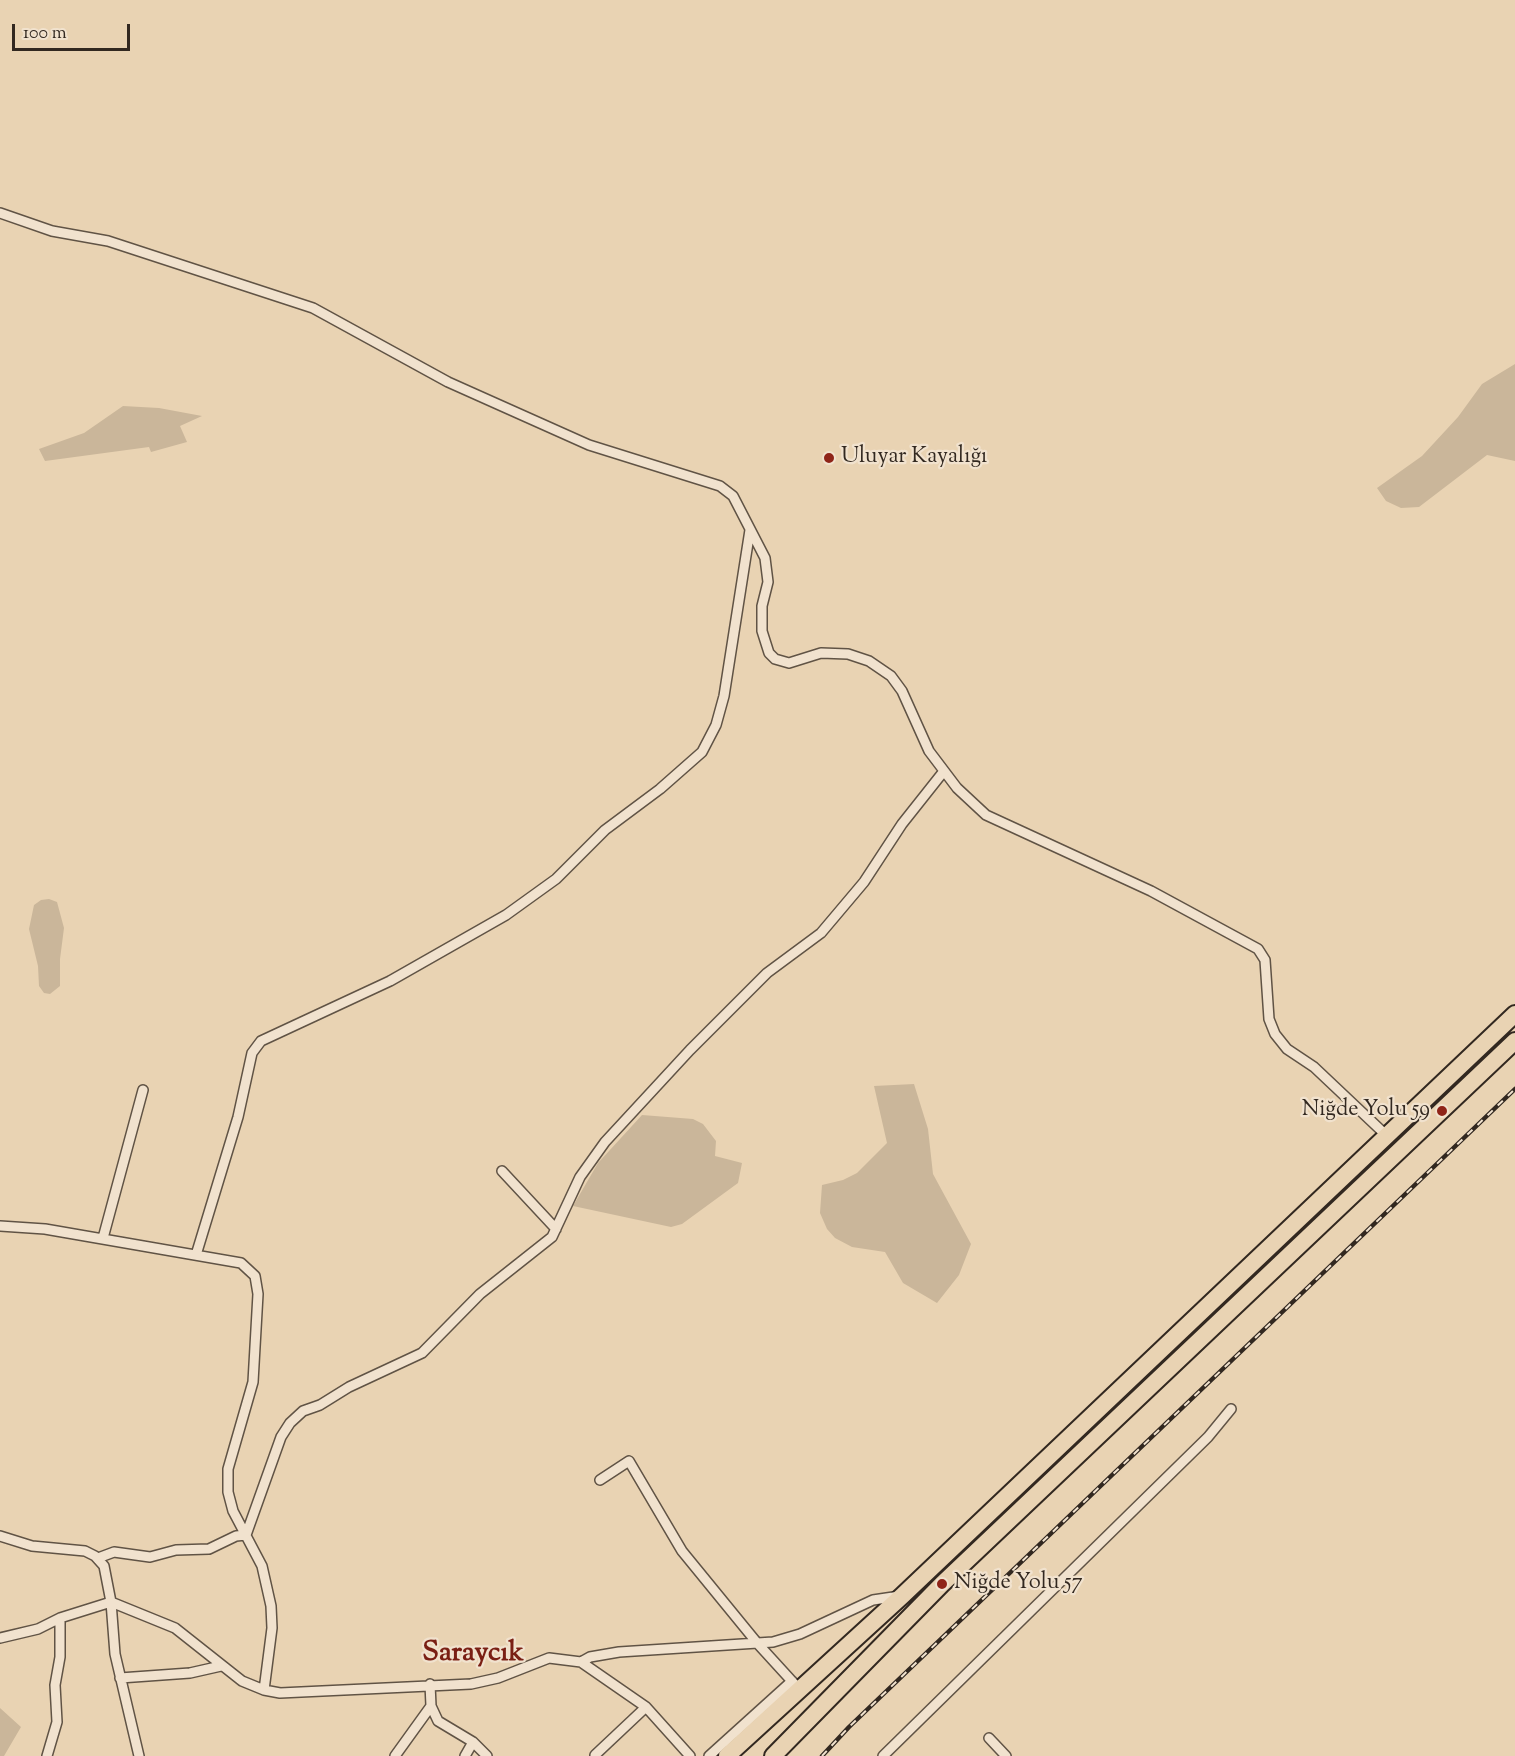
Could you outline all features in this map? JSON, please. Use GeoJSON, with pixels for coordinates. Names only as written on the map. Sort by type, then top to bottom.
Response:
{"type":"FeatureCollection","features":[{"type":"Feature","properties":{"kind":"highway"},"geometry":{"type":"LineString","coordinates":[[727,1756],[796,1686],[902,1596],[1515,1014]]}},
{"type":"Feature","properties":{"kind":"highway"},"geometry":{"type":"LineString","coordinates":[[773,1756],[942,1584],[1515,1041]]}},
{"type":"Feature","properties":{"kind":"street"},"geometry":{"type":"LineString","coordinates":[[0,213],[52,231],[108,241],[313,308],[448,382],[589,445],[720,486],[733,496],[765,558],[768,582],[762,606],[762,630],[769,653],[776,659],[789,663],[821,653],[848,654],[870,661],[891,676],[902,691],[929,751],[957,788],[986,815],[1151,891],[1258,949],[1265,960],[1269,1019],[1275,1034],[1287,1049],[1314,1067],[1387,1136]]}},
{"type":"Feature","properties":{"kind":"street"},"geometry":{"type":"LineString","coordinates":[[196,1255],[238,1117],[252,1053],[261,1041],[390,981],[506,915],[556,879],[605,830],[660,789],[702,752],[716,726],[724,696],[750,529]]}},
{"type":"Feature","properties":{"kind":"street"},"geometry":{"type":"LineString","coordinates":[[246,1535],[281,1437],[290,1423],[303,1412],[320,1405],[349,1387],[422,1353],[480,1294],[552,1237],[580,1177],[605,1142],[668,1072],[767,973],[821,933],[864,882],[902,824],[945,771]]}},
{"type":"Feature","properties":{"kind":"street"},"geometry":{"type":"LineString","coordinates":[[103,1238],[142,1090]]}},
{"type":"Feature","properties":{"kind":"street"},"geometry":{"type":"LineString","coordinates":[[502,1171],[556,1229]]}},
{"type":"Feature","properties":{"kind":"street"},"geometry":{"type":"LineString","coordinates":[[0,1226],[45,1229],[103,1238],[241,1263],[249,1269],[258,1285],[253,1382],[228,1469],[228,1492],[233,1511],[261,1566],[271,1606],[272,1628],[264,1690]]}},
{"type":"Feature","properties":{"kind":"street"},"geometry":{"type":"LineString","coordinates":[[883,1756],[1208,1437],[1232,1409]]}},
{"type":"Feature","properties":{"kind":"street"},"geometry":{"type":"LineString","coordinates":[[600,1480],[629,1461],[682,1551],[758,1644],[796,1686],[709,1756]]}},
{"type":"Feature","properties":{"kind":"street"},"geometry":{"type":"LineString","coordinates":[[98,1558],[114,1552],[150,1557],[182,1549],[209,1549],[236,1536],[246,1535]]}},
{"type":"Feature","properties":{"kind":"street"},"geometry":{"type":"LineString","coordinates":[[0,1536],[32,1546],[85,1551],[98,1558],[104,1566],[111,1602],[112,1637],[139,1756]]}},
{"type":"Feature","properties":{"kind":"street"},"geometry":{"type":"LineString","coordinates":[[580,1662],[590,1657],[619,1652],[758,1644],[800,1634],[873,1600],[902,1596]]}},
{"type":"Feature","properties":{"kind":"street"},"geometry":{"type":"LineString","coordinates":[[0,1638],[38,1629],[60,1618],[111,1602],[175,1628],[242,1681],[264,1690],[280,1693],[484,1682],[549,1658],[580,1662],[646,1707],[690,1756]]}},
{"type":"Feature","properties":{"kind":"street"},"geometry":{"type":"LineString","coordinates":[[47,1756],[57,1722],[55,1685],[60,1657],[60,1618]]}},
{"type":"Feature","properties":{"kind":"street"},"geometry":{"type":"LineString","coordinates":[[120,1678],[190,1674],[221,1666]]}},
{"type":"Feature","properties":{"kind":"street"},"geometry":{"type":"LineString","coordinates":[[430,1684],[431,1706],[438,1721],[473,1742],[487,1756]]}},
{"type":"Feature","properties":{"kind":"street"},"geometry":{"type":"LineString","coordinates":[[395,1756],[431,1706]]}},
{"type":"Feature","properties":{"kind":"street"},"geometry":{"type":"LineString","coordinates":[[595,1755],[646,1707]]}},
{"type":"Feature","properties":{"kind":"street"},"geometry":{"type":"LineString","coordinates":[[988,1738],[1006,1756]]}},
{"type":"Feature","properties":{"kind":"street"},"geometry":{"type":"LineString","coordinates":[[465,1756],[473,1742]]}},
{"type":"Feature","properties":{"kind":"shaded area"},"geometry":{"type":"Polygon","coordinates":[[[1515,364],[1515,461],[1487,455],[1419,507],[1401,508],[1386,501],[1377,488],[1422,456],[1458,417],[1482,384],[1515,364]]]}},
{"type":"Feature","properties":{"kind":"shaded area"},"geometry":{"type":"Polygon","coordinates":[[[123,406],[159,408],[202,416],[180,426],[187,442],[151,452],[149,447],[45,461],[39,449],[84,433],[123,406]]]}},
{"type":"Feature","properties":{"kind":"shaded area"},"geometry":{"type":"Polygon","coordinates":[[[49,899],[57,902],[64,928],[60,959],[60,986],[50,994],[44,993],[39,986],[38,966],[29,929],[34,905],[41,900],[49,899]]]}},
{"type":"Feature","properties":{"kind":"shaded area"},"geometry":{"type":"Polygon","coordinates":[[[914,1084],[928,1129],[933,1174],[971,1244],[959,1275],[937,1303],[903,1283],[885,1252],[852,1247],[835,1238],[827,1229],[820,1213],[822,1185],[843,1180],[857,1173],[887,1143],[874,1086],[914,1084]]]}},
{"type":"Feature","properties":{"kind":"shaded area"},"geometry":{"type":"Polygon","coordinates":[[[642,1115],[693,1119],[703,1124],[716,1141],[715,1156],[742,1163],[738,1183],[682,1224],[671,1227],[573,1206],[598,1163],[642,1115]]]}},
{"type":"Feature","properties":{"kind":"shaded area"},"geometry":{"type":"Polygon","coordinates":[[[0,1708],[21,1727],[4,1756],[0,1756],[0,1708]]]}},
{"type":"Feature","properties":{"kind":"railway"},"geometry":{"type":"LineString","coordinates":[[822,1756],[849,1727],[1515,1089]]}},
{"type":"Feature","properties":{"kind":"place","name":"Uluyar Kayalığı"},"geometry":{"type":"Point","coordinates":[829,458]}},
{"type":"Feature","properties":{"kind":"place","name":"Niğde Yolu 59"},"geometry":{"type":"Point","coordinates":[1442,1111]}},
{"type":"Feature","properties":{"kind":"place","name":"Niğde Yolu 57"},"geometry":{"type":"Point","coordinates":[942,1584]}},
{"type":"Feature","properties":{"kind":"district","name":"Saraycık"},"geometry":{"type":"Point","coordinates":[473,1655]}}]}
